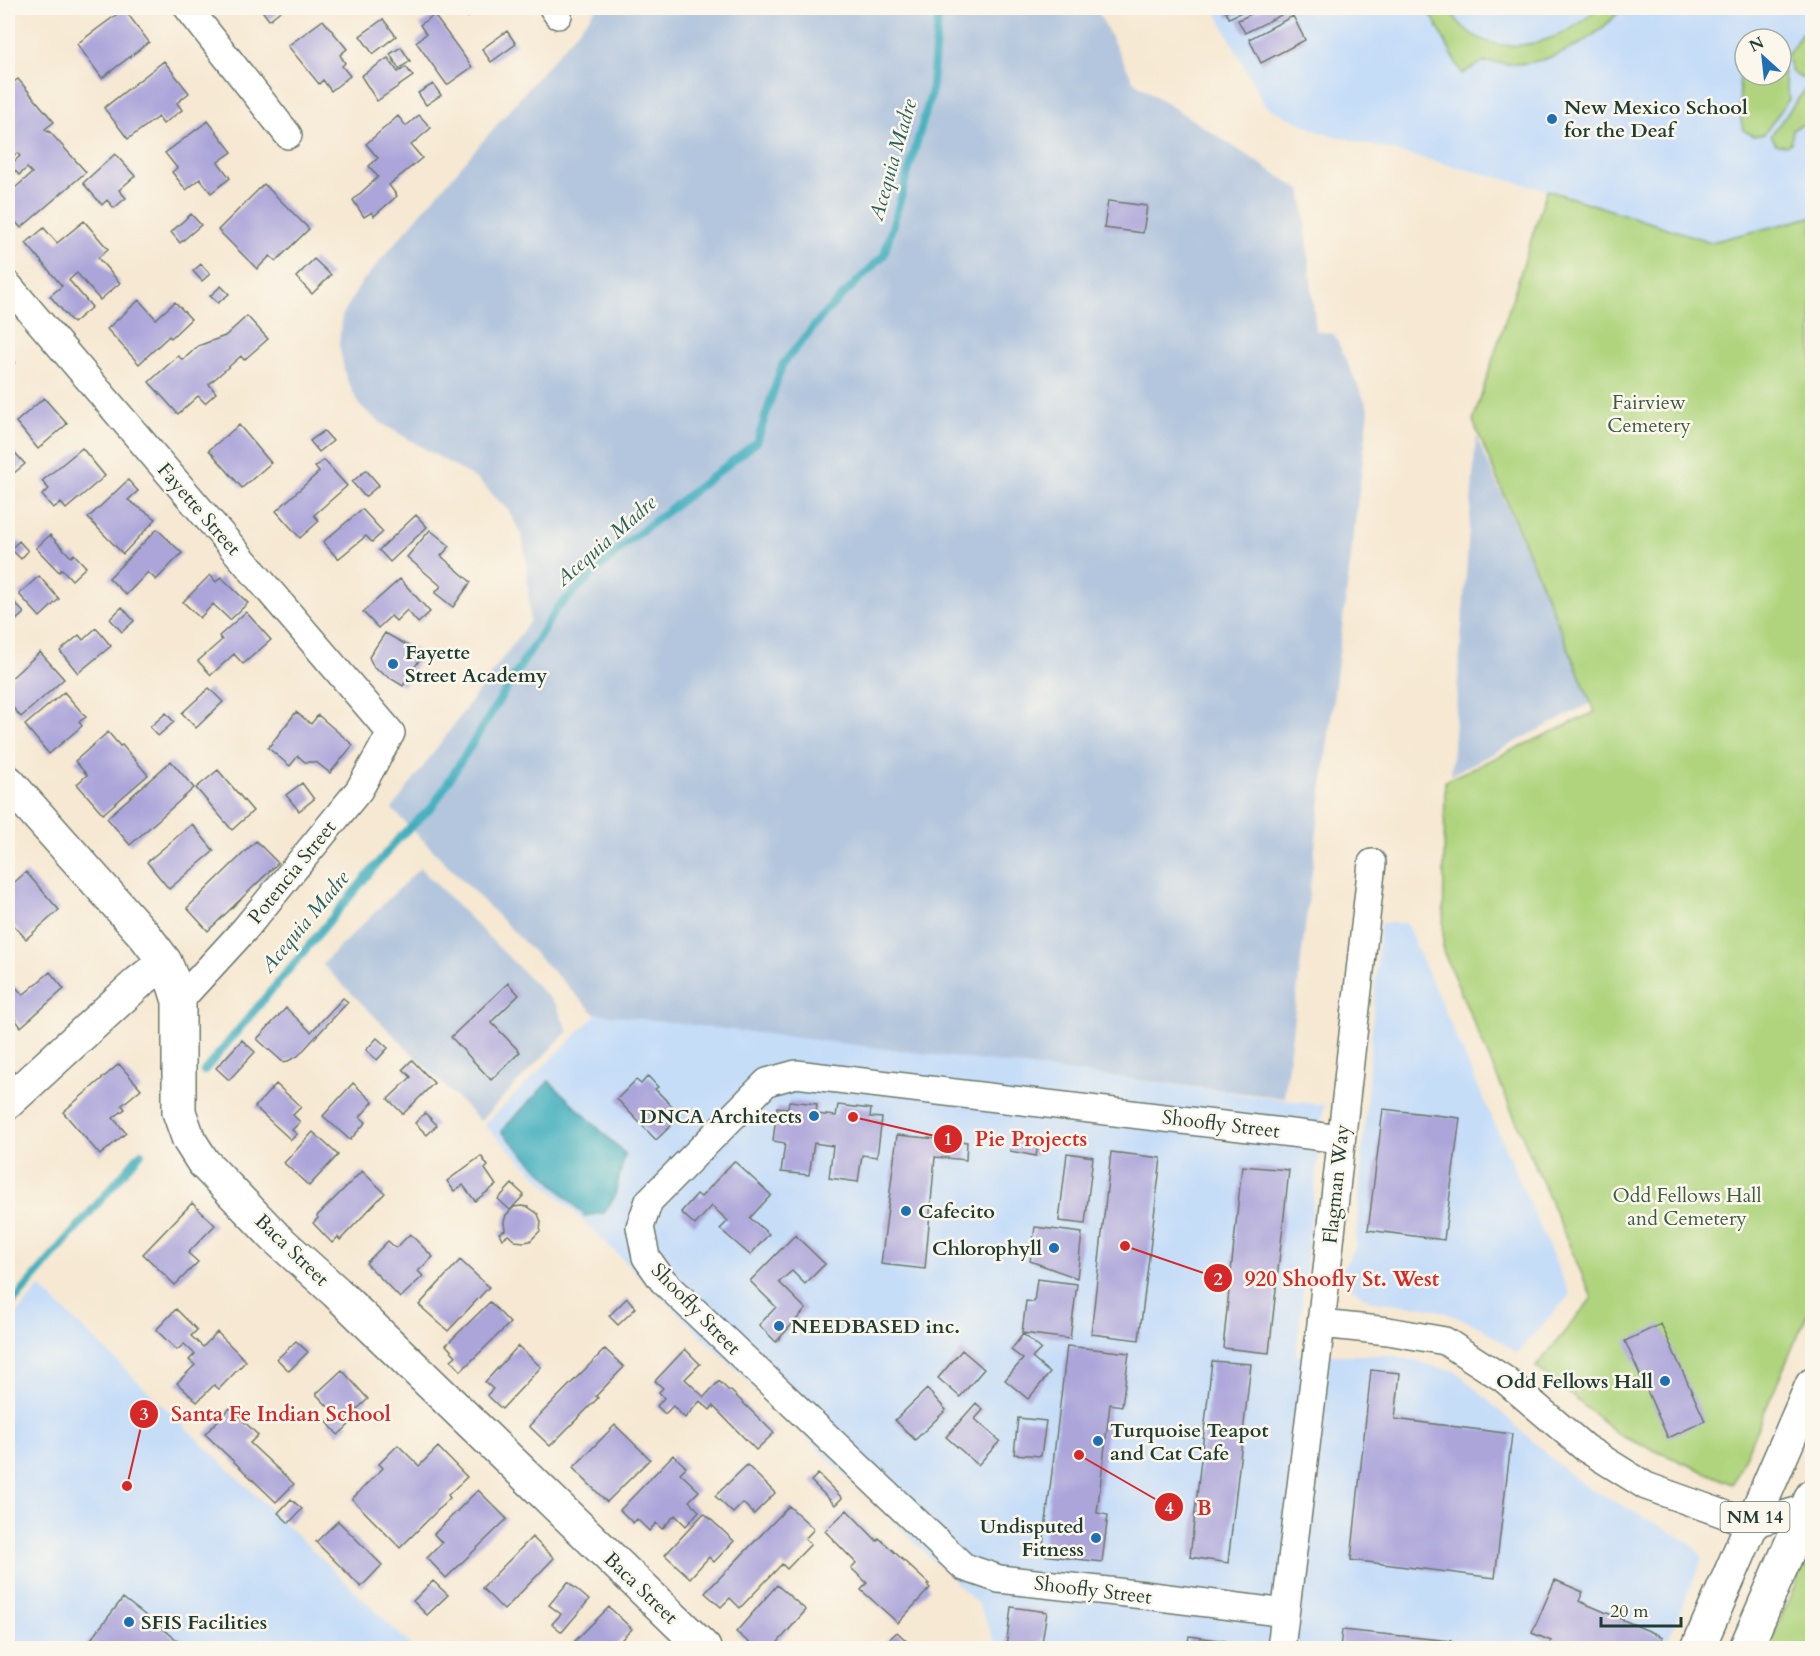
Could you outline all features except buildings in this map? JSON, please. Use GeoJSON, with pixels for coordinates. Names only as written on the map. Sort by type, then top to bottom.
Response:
{"type":"FeatureCollection","features":[{"type":"Feature","properties":{"kind":"street"},"geometry":{"type":"LineString","coordinates":[[188,8],[288,135]]}},
{"type":"Feature","properties":{"kind":"street","name":"Fayette Street"},"geometry":{"type":"LineString","coordinates":[[8,285],[391,733]]}},
{"type":"Feature","properties":{"kind":"street","name":"Potencia Street"},"geometry":{"type":"LineString","coordinates":[[179,1001],[245,929],[359,790],[391,733]]}},
{"type":"Feature","properties":{"kind":"street","name":"Baca Street"},"geometry":{"type":"LineString","coordinates":[[8,782],[146,936],[165,962],[179,1001],[179,1112],[189,1140],[203,1162],[275,1237],[704,1648]]}},
{"type":"Feature","properties":{"kind":"street","name":"Flagman Way"},"geometry":{"type":"LineString","coordinates":[[1281,1648],[1321,1324],[1372,863]]}},
{"type":"Feature","properties":{"kind":"street"},"geometry":{"type":"LineString","coordinates":[[8,1102],[131,989],[165,962]]}},
{"type":"Feature","properties":{"kind":"street","name":"Shoofly Street"},"geometry":{"type":"LineString","coordinates":[[1285,1614],[999,1579],[964,1566],[663,1281],[646,1257],[640,1227],[649,1201],[767,1082],[796,1074],[1341,1139]]}},
{"type":"Feature","properties":{"kind":"street"},"geometry":{"type":"LineString","coordinates":[[1321,1324],[1388,1331],[1445,1341],[1504,1379],[1585,1448],[1646,1486],[1752,1524],[1810,1502]]}},
{"type":"Feature","properties":{"kind":"street","name":"NM 14"},"geometry":{"type":"LineString","coordinates":[[1698,1648],[1812,1385]]}},
{"type":"Feature","properties":{"kind":"street","name":"NM 14"},"geometry":{"type":"LineString","coordinates":[[1746,1648],[1810,1502]]}},
{"type":"Feature","properties":{"kind":"shaded area"},"geometry":{"type":"Polygon","coordinates":[[[597,8],[1096,8],[1134,82],[1302,191],[1316,331],[1334,334],[1369,410],[1284,1098],[594,1013],[392,809],[530,621],[526,557],[522,536],[509,511],[478,480],[381,423],[360,406],[346,378],[339,345],[342,316],[361,283],[597,8]]]}},
{"type":"Feature","properties":{"kind":"shaded area","name":"New Mexico School for the Deaf"},"geometry":{"type":"Polygon","coordinates":[[[1214,8],[1812,8],[1812,217],[1711,242],[1547,190],[1319,132],[1265,106],[1214,8]]]}},
{"type":"Feature","properties":{"kind":"shaded area"},"geometry":{"type":"Polygon","coordinates":[[[1476,436],[1593,702],[1451,775],[1476,436]]]}},
{"type":"Feature","properties":{"kind":"shaded area"},"geometry":{"type":"Polygon","coordinates":[[[420,868],[556,1005],[568,1031],[480,1121],[322,964],[420,868]]]}},
{"type":"Feature","properties":{"kind":"shaded area"},"geometry":{"type":"Polygon","coordinates":[[[1380,923],[1406,923],[1570,1295],[1517,1353],[1479,1326],[1432,1308],[1371,1301],[1351,1288],[1342,1268],[1355,1249],[1380,923]]]}},
{"type":"Feature","properties":{"kind":"shaded area"},"geometry":{"type":"Polygon","coordinates":[[[601,1010],[1324,1105],[1296,1355],[1392,1355],[1457,1372],[1583,1484],[1691,1543],[1703,1558],[1664,1648],[998,1648],[978,1604],[484,1125],[601,1010]]]}},
{"type":"Feature","properties":{"kind":"shaded area"},"geometry":{"type":"Polygon","coordinates":[[[40,1287],[414,1648],[8,1648],[8,1324],[40,1287]]]}},
{"type":"Feature","properties":{"kind":"green space"},"geometry":{"type":"Polygon","coordinates":[[[1428,8],[1449,8],[1461,24],[1475,36],[1491,43],[1509,46],[1545,40],[1563,33],[1597,8],[1622,8],[1588,39],[1560,54],[1529,63],[1484,62],[1462,74],[1428,8]]]}},
{"type":"Feature","properties":{"kind":"green space"},"geometry":{"type":"Polygon","coordinates":[[[1804,30],[1812,34],[1812,82],[1801,78],[1793,71],[1793,47],[1804,30]]]}},
{"type":"Feature","properties":{"kind":"green space"},"geometry":{"type":"Polygon","coordinates":[[[1740,87],[1786,87],[1789,99],[1764,134],[1753,136],[1743,130],[1740,87]]]}},
{"type":"Feature","properties":{"kind":"green space"},"geometry":{"type":"Polygon","coordinates":[[[1805,90],[1812,94],[1812,123],[1793,129],[1791,143],[1786,146],[1776,144],[1771,135],[1805,90]]]}},
{"type":"Feature","properties":{"kind":"green space"},"geometry":{"type":"Polygon","coordinates":[[[1547,190],[1711,242],[1812,217],[1812,1303],[1733,1484],[1621,1436],[1536,1367],[1592,1298],[1443,951],[1445,781],[1595,712],[1473,421],[1547,190]]]}},
{"type":"Feature","properties":{"kind":"green space"},"geometry":{"type":"Polygon","coordinates":[[[1812,1545],[1812,1648],[1768,1648],[1774,1634],[1812,1545]]]}},
{"type":"Feature","properties":{"kind":"water"},"geometry":{"type":"Polygon","coordinates":[[[549,1081],[625,1154],[614,1198],[604,1213],[585,1216],[501,1131],[549,1081]]]}},
{"type":"Feature","properties":{"kind":"waterway","name":"Acequia Madre"},"geometry":{"type":"LineString","coordinates":[[204,1071],[398,839],[433,806],[557,608],[626,543],[757,442],[782,365],[825,313],[884,255],[931,94],[939,8]]}},
{"type":"Feature","properties":{"kind":"waterway","name":"Acequia Madre"},"geometry":{"type":"LineString","coordinates":[[8,1308],[141,1153]]}},
{"type":"Feature","properties":{"kind":"place","name":"New Mexico School for the Deaf"},"geometry":{"type":"Point","coordinates":[1552,119]}},
{"type":"Feature","properties":{"kind":"place","name":"Fayette Street Academy"},"geometry":{"type":"Point","coordinates":[393,664]}},
{"type":"Feature","properties":{"kind":"place","name":"DNCA Architects"},"geometry":{"type":"Point","coordinates":[814,1116]}},
{"type":"Feature","properties":{"kind":"place","name":"Pie Projects"},"geometry":{"type":"Point","coordinates":[853,1117]}},
{"type":"Feature","properties":{"kind":"place","name":"Cafecito"},"geometry":{"type":"Point","coordinates":[906,1211]}},
{"type":"Feature","properties":{"kind":"place","name":"920 Shoofly St. West"},"geometry":{"type":"Point","coordinates":[1125,1246]}},
{"type":"Feature","properties":{"kind":"place","name":"Chlorophyll"},"geometry":{"type":"Point","coordinates":[1054,1248]}},
{"type":"Feature","properties":{"kind":"place","name":"NEEDBASED inc."},"geometry":{"type":"Point","coordinates":[779,1326]}},
{"type":"Feature","properties":{"kind":"place","name":"Odd Fellows Hall"},"geometry":{"type":"Point","coordinates":[1665,1381]}},
{"type":"Feature","properties":{"kind":"place","name":"Turquoise Teapot and Cat Cafe"},"geometry":{"type":"Point","coordinates":[1098,1441]}},
{"type":"Feature","properties":{"kind":"place","name":"B"},"geometry":{"type":"Point","coordinates":[1079,1455]}},
{"type":"Feature","properties":{"kind":"place","name":"Santa Fe Indian School"},"geometry":{"type":"Point","coordinates":[127,1486]}},
{"type":"Feature","properties":{"kind":"place","name":"Undisputed Fitness"},"geometry":{"type":"Point","coordinates":[1096,1538]}},
{"type":"Feature","properties":{"kind":"place","name":"SFIS Facilities"},"geometry":{"type":"Point","coordinates":[129,1622]}},
{"type":"Feature","properties":{"kind":"park label","name":"Fairview Cemetery"},"geometry":{"type":"Point","coordinates":[1649,414]}},
{"type":"Feature","properties":{"kind":"park label","name":"Odd Fellows Hall and Cemetery"},"geometry":{"type":"Point","coordinates":[1687,1206]}}]}
